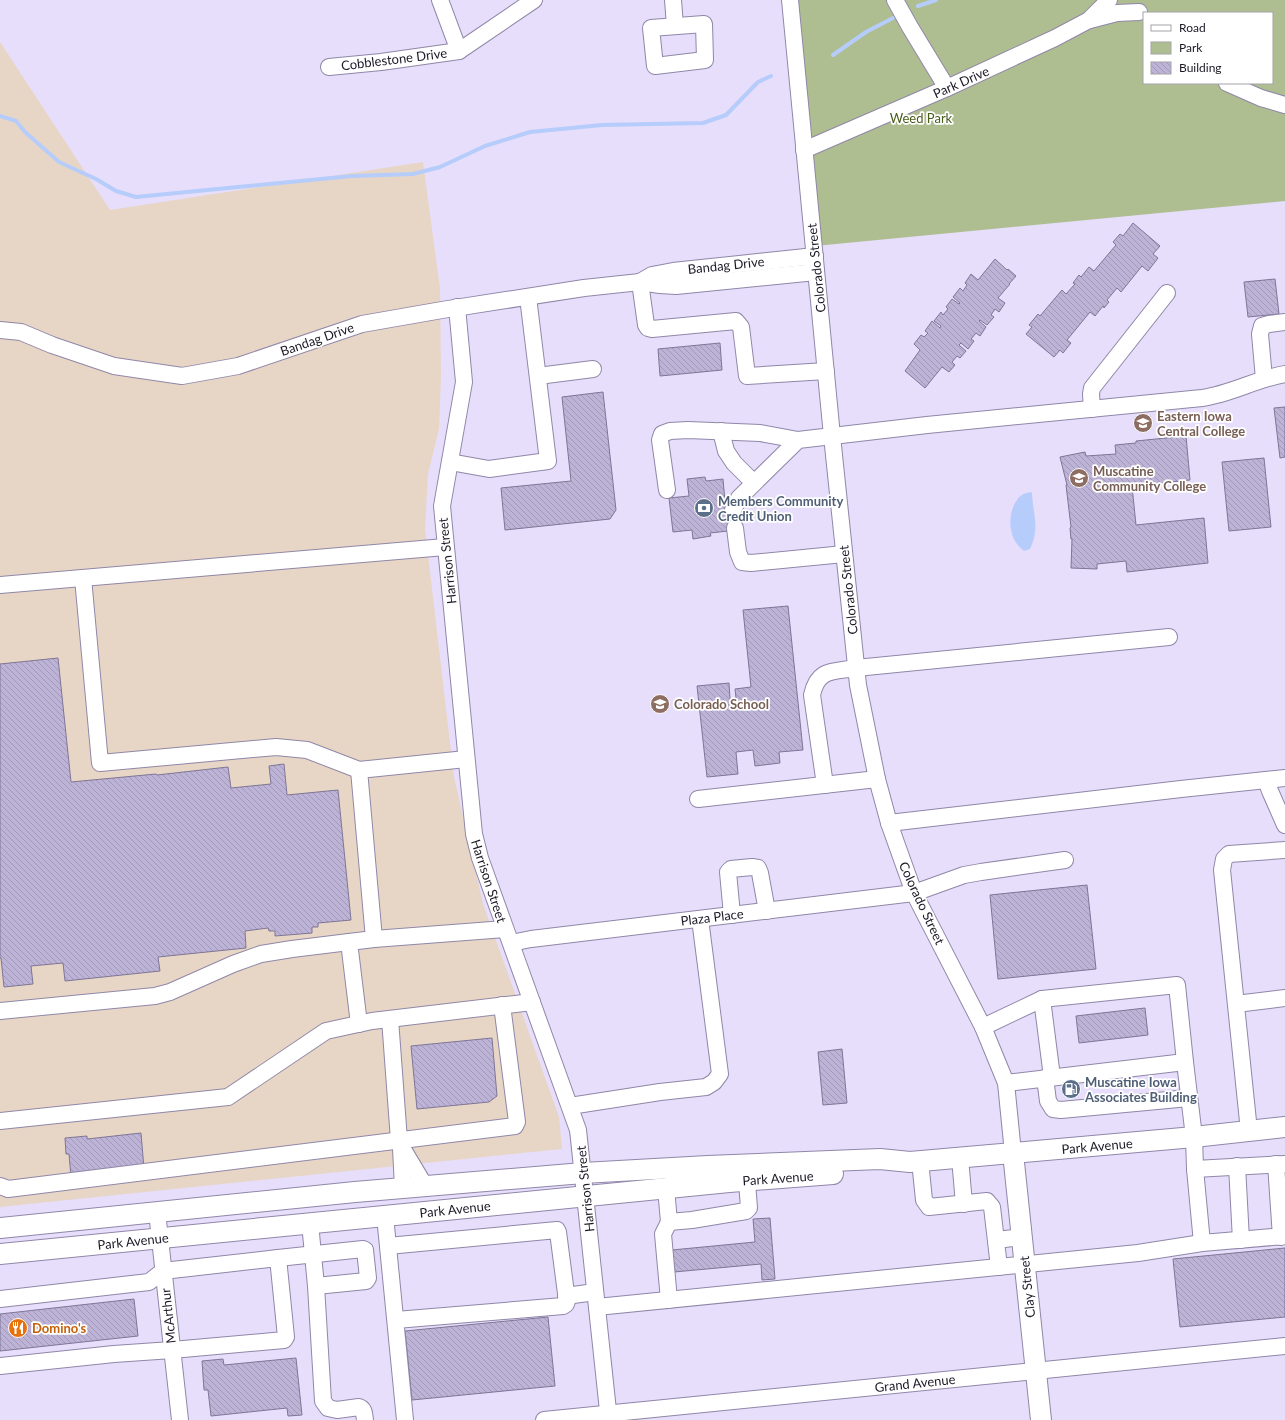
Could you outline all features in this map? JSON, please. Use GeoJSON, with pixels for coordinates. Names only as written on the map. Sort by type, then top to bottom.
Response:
{"type":"FeatureCollection","features":[{"type":"Feature","properties":{"kind":"main road","name":"Park Avenue"},"geometry":{"type":"LineString","coordinates":[[0,1228],[403,1188],[583,1173],[746,1172],[880,1159],[915,1162],[1194,1137],[1285,1127]]}},
{"type":"Feature","properties":{"kind":"main road","name":"Clay Street"},"geometry":{"type":"LineString","coordinates":[[1013,1153],[1041,1420]]}},
{"type":"Feature","properties":{"kind":"main road","name":"Park Avenue"},"geometry":{"type":"LineString","coordinates":[[0,1254],[666,1188],[746,1172]]}},
{"type":"Feature","properties":{"kind":"street","name":"Cobblestone Drive"},"geometry":{"type":"LineString","coordinates":[[440,0],[459,51]]}},
{"type":"Feature","properties":{"kind":"street","name":"Cobblestone Drive"},"geometry":{"type":"LineString","coordinates":[[329,66],[381,62],[459,51],[534,0]]}},
{"type":"Feature","properties":{"kind":"street"},"geometry":{"type":"LineString","coordinates":[[673,0],[675,26]]}},
{"type":"Feature","properties":{"kind":"street","name":"Colorado Street"},"geometry":{"type":"LineString","coordinates":[[790,0],[814,256],[858,685],[877,780],[888,823],[914,893],[983,1027],[1000,1065],[1006,1083],[1013,1153]]}},
{"type":"Feature","properties":{"kind":"street"},"geometry":{"type":"LineString","coordinates":[[895,0],[947,88]]}},
{"type":"Feature","properties":{"kind":"street","name":"Park Drive"},"geometry":{"type":"LineString","coordinates":[[804,150],[1048,42],[1089,20],[1109,0]]}},
{"type":"Feature","properties":{"kind":"street"},"geometry":{"type":"LineString","coordinates":[[1089,20],[1117,13],[1139,10]]}},
{"type":"Feature","properties":{"kind":"street"},"geometry":{"type":"LineString","coordinates":[[1229,84],[1261,98],[1285,105]]}},
{"type":"Feature","properties":{"kind":"street","name":"Bandag Drive"},"geometry":{"type":"LineString","coordinates":[[640,282],[652,275],[674,271],[814,256]]}},
{"type":"Feature","properties":{"kind":"street","name":"Bandag Drive"},"geometry":{"type":"LineString","coordinates":[[0,330],[21,332],[52,345],[114,366],[182,376],[238,366],[362,324],[457,308],[584,288],[640,282],[660,286],[676,286],[816,272]]}},
{"type":"Feature","properties":{"kind":"street"},"geometry":{"type":"LineString","coordinates":[[640,282],[646,325],[648,328],[652,329],[736,321],[741,327],[747,376],[826,371]]}},
{"type":"Feature","properties":{"kind":"street"},"geometry":{"type":"LineString","coordinates":[[1092,409],[1092,388],[1167,293]]}},
{"type":"Feature","properties":{"kind":"street"},"geometry":{"type":"LineString","coordinates":[[450,462],[489,469],[548,461],[528,297]]}},
{"type":"Feature","properties":{"kind":"street","name":"Harrison Street"},"geometry":{"type":"LineString","coordinates":[[457,308],[464,382],[442,506],[474,834],[480,858],[578,1130],[609,1417]]}},
{"type":"Feature","properties":{"kind":"street"},"geometry":{"type":"LineString","coordinates":[[1264,379],[1260,334],[1262,326],[1285,322]]}},
{"type":"Feature","properties":{"kind":"street"},"geometry":{"type":"LineString","coordinates":[[538,376],[593,370]]}},
{"type":"Feature","properties":{"kind":"street"},"geometry":{"type":"LineString","coordinates":[[667,490],[660,440],[662,434],[670,431],[688,430],[760,433],[798,440],[927,425],[1217,396],[1264,379],[1285,374]]}},
{"type":"Feature","properties":{"kind":"street"},"geometry":{"type":"LineString","coordinates":[[721,431],[726,451],[734,463],[754,483]]}},
{"type":"Feature","properties":{"kind":"street"},"geometry":{"type":"LineString","coordinates":[[733,510],[739,498],[798,440]]}},
{"type":"Feature","properties":{"kind":"street"},"geometry":{"type":"LineString","coordinates":[[735,528],[738,552],[742,562],[751,563],[844,554]]}},
{"type":"Feature","properties":{"kind":"street"},"geometry":{"type":"LineString","coordinates":[[0,585],[445,547]]}},
{"type":"Feature","properties":{"kind":"street"},"geometry":{"type":"LineString","coordinates":[[83,578],[100,763],[276,747],[307,750],[359,770],[466,759]]}},
{"type":"Feature","properties":{"kind":"street"},"geometry":{"type":"LineString","coordinates":[[825,785],[812,695],[814,684],[819,677],[827,673],[856,668],[1169,637]]}},
{"type":"Feature","properties":{"kind":"street"},"geometry":{"type":"LineString","coordinates":[[359,770],[374,939]]}},
{"type":"Feature","properties":{"kind":"street"},"geometry":{"type":"LineString","coordinates":[[888,823],[1285,778]]}},
{"type":"Feature","properties":{"kind":"street"},"geometry":{"type":"LineString","coordinates":[[698,799],[877,780]]}},
{"type":"Feature","properties":{"kind":"street"},"geometry":{"type":"LineString","coordinates":[[1266,780],[1285,825]]}},
{"type":"Feature","properties":{"kind":"street"},"geometry":{"type":"LineString","coordinates":[[1249,1131],[1222,870],[1224,860],[1228,854],[1285,850]]}},
{"type":"Feature","properties":{"kind":"street","name":"Plaza Place"},"geometry":{"type":"LineString","coordinates":[[0,1011],[155,996],[170,992],[232,964],[261,954],[292,949],[374,939],[508,936],[538,938],[914,893],[970,874],[1065,860]]}},
{"type":"Feature","properties":{"kind":"street"},"geometry":{"type":"LineString","coordinates":[[732,915],[728,872],[731,869],[752,867],[758,868],[767,911]]}},
{"type":"Feature","properties":{"kind":"street"},"geometry":{"type":"LineString","coordinates":[[570,1106],[660,1092],[706,1087],[714,1082],[720,1074],[700,919]]}},
{"type":"Feature","properties":{"kind":"street"},"geometry":{"type":"LineString","coordinates":[[349,942],[359,1024]]}},
{"type":"Feature","properties":{"kind":"street"},"geometry":{"type":"LineString","coordinates":[[983,1027],[1042,999],[1177,985],[1194,1137],[1195,1169],[1202,1243]]}},
{"type":"Feature","properties":{"kind":"street"},"geometry":{"type":"LineString","coordinates":[[1236,1004],[1285,998]]}},
{"type":"Feature","properties":{"kind":"street"},"geometry":{"type":"LineString","coordinates":[[1042,999],[1048,1077],[1048,1101],[1053,1109],[1061,1110],[1189,1098]]}},
{"type":"Feature","properties":{"kind":"street"},"geometry":{"type":"LineString","coordinates":[[0,1121],[228,1097],[326,1031],[390,1019],[532,1002]]}},
{"type":"Feature","properties":{"kind":"street"},"geometry":{"type":"LineString","coordinates":[[0,1186],[8,1189],[400,1143],[515,1126],[517,1122],[502,1005]]}},
{"type":"Feature","properties":{"kind":"street"},"geometry":{"type":"LineString","coordinates":[[390,1019],[403,1188]]}},
{"type":"Feature","properties":{"kind":"street"},"geometry":{"type":"LineString","coordinates":[[1006,1083],[1185,1062]]}},
{"type":"Feature","properties":{"kind":"street"},"geometry":{"type":"LineString","coordinates":[[400,1143],[425,1186]]}},
{"type":"Feature","properties":{"kind":"street"},"geometry":{"type":"LineString","coordinates":[[960,1158],[964,1204]]}},
{"type":"Feature","properties":{"kind":"street"},"geometry":{"type":"LineString","coordinates":[[915,1162],[924,1200],[929,1207],[964,1204],[987,1200],[992,1207],[999,1267]]}},
{"type":"Feature","properties":{"kind":"street"},"geometry":{"type":"LineString","coordinates":[[566,1296],[596,1300],[669,1300],[1138,1253],[1202,1243],[1283,1236],[1280,1164],[1195,1169]]}},
{"type":"Feature","properties":{"kind":"street"},"geometry":{"type":"LineString","coordinates":[[1237,1166],[1241,1240]]}},
{"type":"Feature","properties":{"kind":"street"},"geometry":{"type":"LineString","coordinates":[[669,1222],[692,1220],[746,1211],[749,1208],[746,1172]]}},
{"type":"Feature","properties":{"kind":"street"},"geometry":{"type":"LineString","coordinates":[[666,1188],[669,1222],[662,1234],[669,1300]]}},
{"type":"Feature","properties":{"kind":"street","name":"McArthur"},"geometry":{"type":"LineString","coordinates":[[156,1212],[180,1420]]}},
{"type":"Feature","properties":{"kind":"street"},"geometry":{"type":"LineString","coordinates":[[385,1216],[405,1420]]}},
{"type":"Feature","properties":{"kind":"street"},"geometry":{"type":"LineString","coordinates":[[310,1223],[316,1286],[323,1401],[328,1408],[337,1410],[359,1407],[362,1408],[364,1420]]}},
{"type":"Feature","properties":{"kind":"street"},"geometry":{"type":"LineString","coordinates":[[388,1246],[557,1230],[566,1296],[566,1304],[562,1306],[396,1320]]}},
{"type":"Feature","properties":{"kind":"street"},"geometry":{"type":"LineString","coordinates":[[996,1240],[1022,1237]]}},
{"type":"Feature","properties":{"kind":"street"},"geometry":{"type":"LineString","coordinates":[[0,1299],[149,1282],[163,1271],[362,1248],[365,1250],[368,1278],[366,1281],[316,1286]]}},
{"type":"Feature","properties":{"kind":"street"},"geometry":{"type":"LineString","coordinates":[[0,1366],[285,1339],[278,1258]]}},
{"type":"Feature","properties":{"kind":"street","name":"Grand Avenue"},"geometry":{"type":"LineString","coordinates":[[544,1420],[609,1417],[1285,1346]]}},
{"type":"Feature","properties":{"kind":"shaded area"},"geometry":{"type":"Polygon","coordinates":[[[0,42],[110,210],[423,162],[440,289],[441,376],[439,429],[428,474],[425,529],[454,777],[483,904],[559,1117],[562,1149],[0,1207],[0,42]]]}},
{"type":"Feature","properties":{"kind":"green space","name":"Weed Park"},"geometry":{"type":"Polygon","coordinates":[[[790,0],[1285,0],[1285,201],[815,246],[790,0]]]}},
{"type":"Feature","properties":{"kind":"water"},"geometry":{"type":"Polygon","coordinates":[[[1031,492],[1035,521],[1035,534],[1030,549],[1024,551],[1016,542],[1010,524],[1012,511],[1018,498],[1031,492]]]}},
{"type":"Feature","properties":{"kind":"building"},"geometry":{"type":"Polygon","coordinates":[[[1133,223],[1160,246],[1153,254],[1158,258],[1148,271],[1142,266],[1121,292],[1117,288],[1107,300],[1109,302],[1104,308],[1103,306],[1095,316],[1090,312],[1067,340],[1071,343],[1063,353],[1060,350],[1054,357],[1026,334],[1032,327],[1029,325],[1038,314],[1040,316],[1062,290],[1066,294],[1075,284],[1073,283],[1079,275],[1081,277],[1089,267],[1094,271],[1116,245],[1113,242],[1120,234],[1123,236],[1133,223]]]}},
{"type":"Feature","properties":{"kind":"building"},"geometry":{"type":"Polygon","coordinates":[[[995,259],[1016,276],[998,298],[1005,303],[999,312],[995,309],[991,315],[994,317],[987,325],[980,320],[979,321],[986,327],[980,336],[976,333],[971,339],[974,341],[968,349],[961,343],[959,345],[966,351],[960,358],[957,356],[952,362],[955,365],[949,372],[942,367],[925,388],[905,371],[920,350],[914,344],[921,335],[924,337],[928,333],[925,331],[932,321],[940,328],[941,326],[934,321],[941,312],[943,315],[948,309],[946,307],[952,299],[959,304],[960,303],[953,297],[960,288],[963,291],[967,285],[965,283],[971,274],[978,280],[995,259]]]}},
{"type":"Feature","properties":{"kind":"building"},"geometry":{"type":"Polygon","coordinates":[[[1275,279],[1279,314],[1248,317],[1244,282],[1275,279]]]}},
{"type":"Feature","properties":{"kind":"building"},"geometry":{"type":"Polygon","coordinates":[[[720,343],[722,370],[660,376],[658,349],[720,343]]]}},
{"type":"Feature","properties":{"kind":"building"},"geometry":{"type":"Polygon","coordinates":[[[603,392],[616,510],[610,519],[505,530],[501,488],[571,481],[562,397],[603,392]]]}},
{"type":"Feature","properties":{"kind":"building"},"geometry":{"type":"Polygon","coordinates":[[[1285,407],[1285,457],[1280,458],[1274,408],[1285,407]]]}},
{"type":"Feature","properties":{"kind":"building"},"geometry":{"type":"Polygon","coordinates":[[[1186,436],[1190,480],[1132,486],[1136,525],[1204,518],[1208,563],[1127,572],[1126,561],[1097,564],[1097,569],[1071,568],[1072,539],[1067,485],[1060,457],[1085,452],[1086,456],[1116,454],[1115,445],[1136,443],[1136,441],[1186,436]]]}},
{"type":"Feature","properties":{"kind":"building"},"geometry":{"type":"Polygon","coordinates":[[[1264,458],[1271,527],[1229,531],[1222,462],[1264,458]]]}},
{"type":"Feature","properties":{"kind":"building"},"geometry":{"type":"Polygon","coordinates":[[[705,477],[706,481],[723,479],[726,513],[740,511],[742,526],[728,531],[710,533],[711,536],[693,539],[692,530],[673,532],[669,498],[689,496],[687,479],[705,477]]]}},
{"type":"Feature","properties":{"kind":"building"},"geometry":{"type":"Polygon","coordinates":[[[788,606],[803,750],[779,752],[780,763],[755,766],[753,750],[736,752],[738,774],[707,777],[697,686],[729,683],[730,699],[736,698],[735,689],[751,687],[743,610],[788,606]]]}},
{"type":"Feature","properties":{"kind":"building"},"geometry":{"type":"Polygon","coordinates":[[[58,658],[71,782],[157,775],[228,767],[231,788],[271,784],[269,766],[284,764],[287,795],[338,790],[351,920],[318,923],[318,927],[312,927],[312,933],[275,936],[275,931],[269,931],[268,928],[245,931],[246,948],[158,957],[160,971],[65,981],[63,963],[31,966],[33,984],[4,987],[0,958],[0,664],[58,658]]]}},
{"type":"Feature","properties":{"kind":"building"},"geometry":{"type":"Polygon","coordinates":[[[1087,885],[1096,969],[998,979],[990,895],[1087,885]]]}},
{"type":"Feature","properties":{"kind":"building"},"geometry":{"type":"Polygon","coordinates":[[[1145,1008],[1148,1035],[1079,1043],[1076,1016],[1145,1008]]]}},
{"type":"Feature","properties":{"kind":"building"},"geometry":{"type":"Polygon","coordinates":[[[492,1038],[497,1096],[489,1102],[417,1109],[411,1046],[492,1038]]]}},
{"type":"Feature","properties":{"kind":"building"},"geometry":{"type":"Polygon","coordinates":[[[842,1049],[847,1103],[823,1105],[818,1052],[842,1049]]]}},
{"type":"Feature","properties":{"kind":"building"},"geometry":{"type":"Polygon","coordinates":[[[141,1133],[144,1169],[71,1177],[69,1154],[66,1154],[65,1138],[87,1136],[87,1139],[141,1133]]]}},
{"type":"Feature","properties":{"kind":"building"},"geometry":{"type":"Polygon","coordinates":[[[770,1218],[775,1279],[762,1280],[761,1264],[674,1272],[672,1250],[755,1242],[753,1219],[770,1218]]]}},
{"type":"Feature","properties":{"kind":"building"},"geometry":{"type":"Polygon","coordinates":[[[1285,1248],[1285,1317],[1180,1327],[1173,1259],[1285,1248]]]}},
{"type":"Feature","properties":{"kind":"building"},"geometry":{"type":"Polygon","coordinates":[[[134,1299],[138,1336],[0,1351],[0,1314],[134,1299]]]}},
{"type":"Feature","properties":{"kind":"building"},"geometry":{"type":"Polygon","coordinates":[[[548,1317],[555,1386],[412,1400],[405,1331],[548,1317]]]}},
{"type":"Feature","properties":{"kind":"building"},"geometry":{"type":"Polygon","coordinates":[[[296,1358],[302,1415],[288,1416],[287,1408],[211,1416],[208,1390],[204,1390],[202,1361],[223,1359],[224,1365],[296,1358]]]}},
{"type":"Feature","properties":{"kind":"waterway"},"geometry":{"type":"LineString","coordinates":[[918,6],[936,0]]}},
{"type":"Feature","properties":{"kind":"waterway"},"geometry":{"type":"LineString","coordinates":[[833,55],[866,32],[893,18]]}},
{"type":"Feature","properties":{"kind":"waterway"},"geometry":{"type":"LineString","coordinates":[[0,116],[16,121],[25,132],[59,162],[96,179],[116,191],[136,197],[352,176],[413,174],[440,167],[485,146],[530,132],[602,125],[703,123],[726,115],[758,82],[771,76]]}},
{"type":"Feature","properties":{"kind":"place","name":"Eastern Iowa Central College"},"geometry":{"type":"Point","coordinates":[1143,423]}},
{"type":"Feature","properties":{"kind":"place","name":"Muscatine Community College"},"geometry":{"type":"Point","coordinates":[1079,478]}},
{"type":"Feature","properties":{"kind":"place","name":"Members Community Credit Union"},"geometry":{"type":"Point","coordinates":[704,508]}},
{"type":"Feature","properties":{"kind":"place","name":"Colorado School"},"geometry":{"type":"Point","coordinates":[660,704]}},
{"type":"Feature","properties":{"kind":"place","name":"Muscatine Iowa Associates Building"},"geometry":{"type":"Point","coordinates":[1071,1089]}},
{"type":"Feature","properties":{"kind":"place","name":"Domino's"},"geometry":{"type":"Point","coordinates":[18,1328]}}]}
